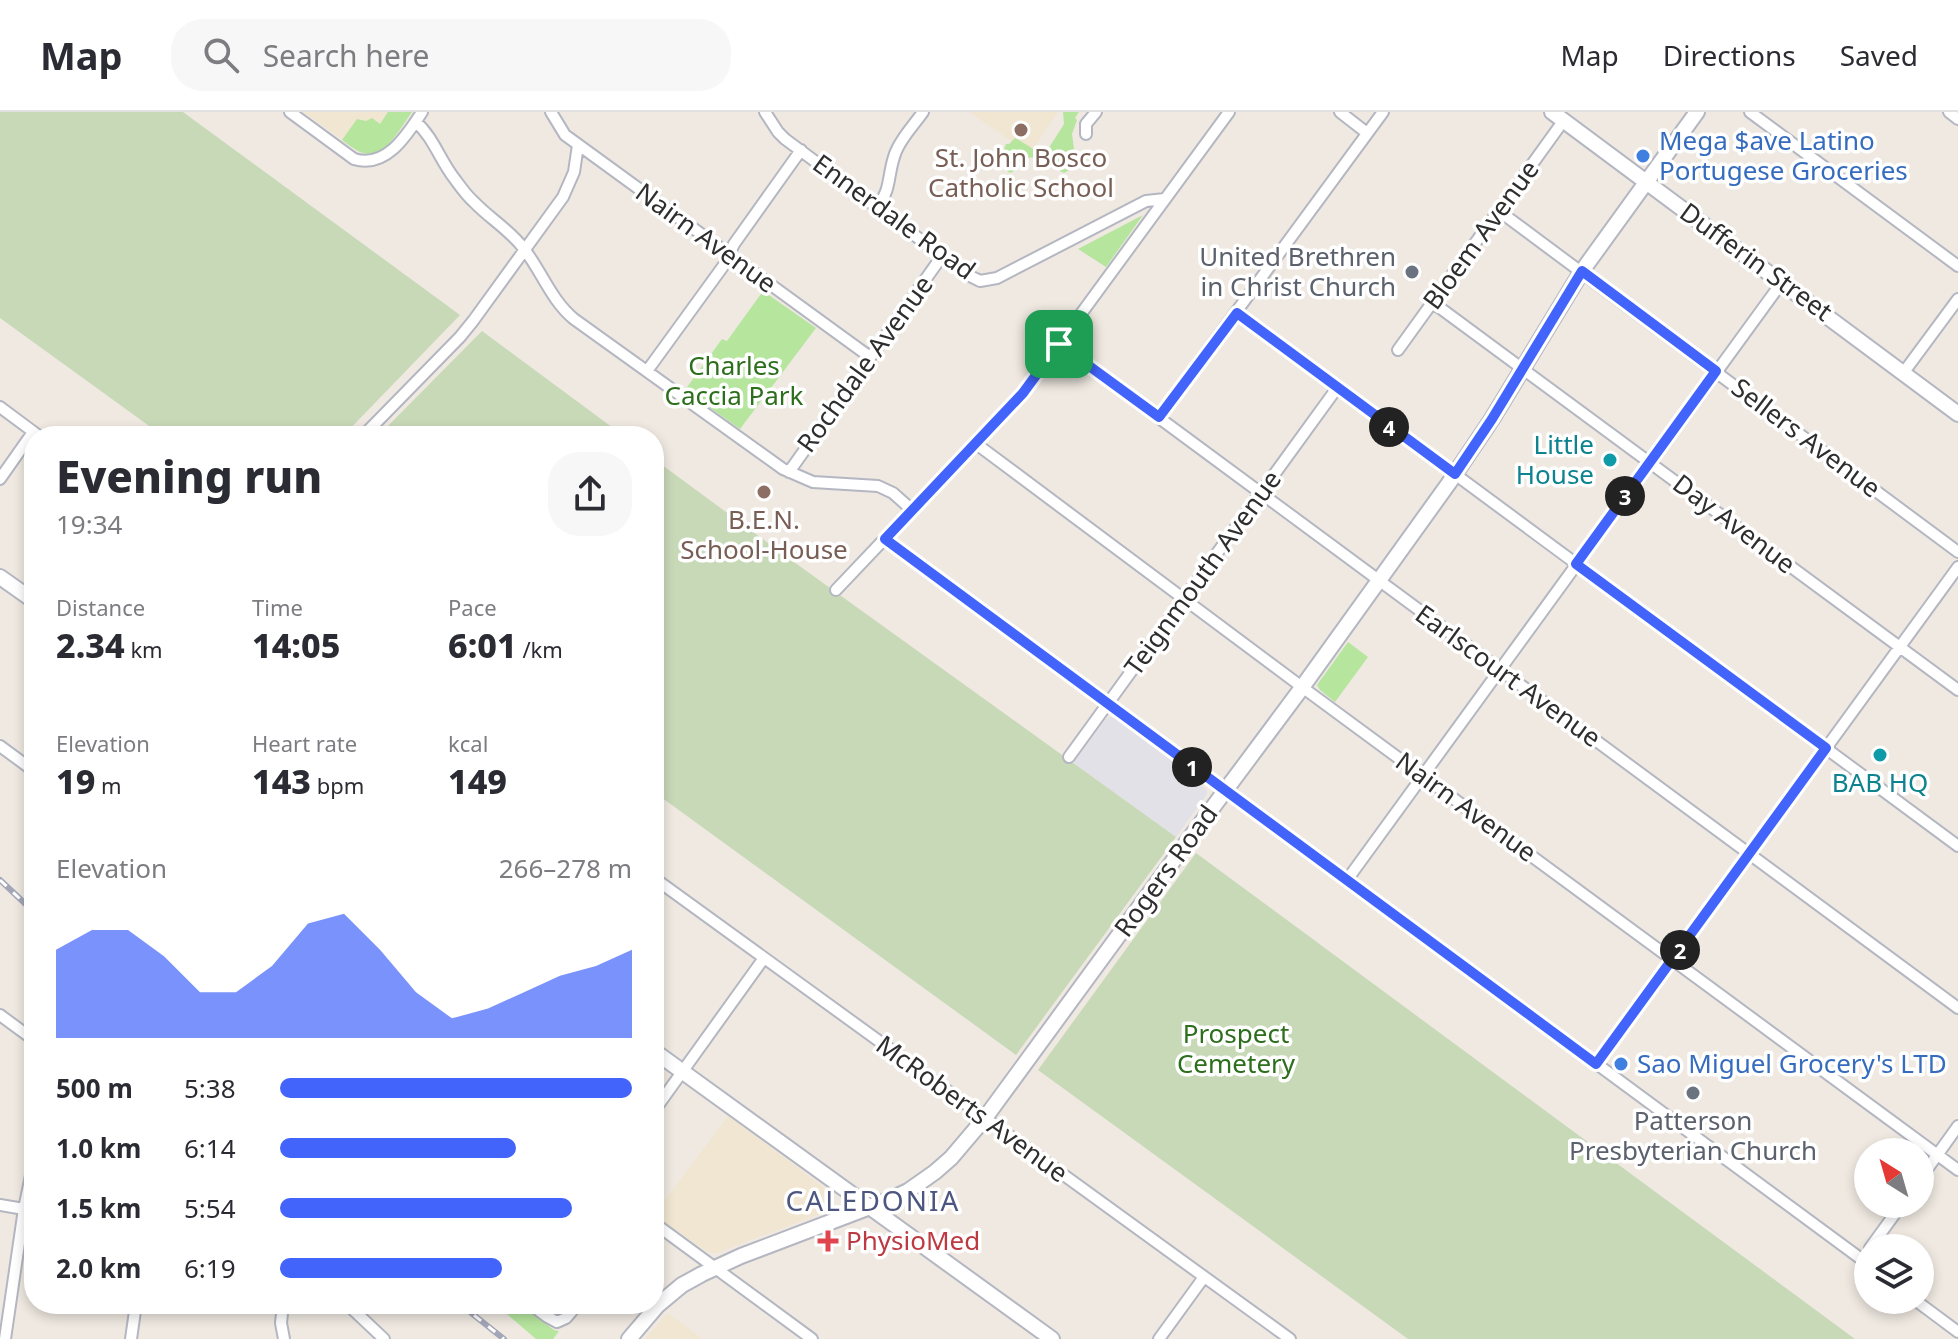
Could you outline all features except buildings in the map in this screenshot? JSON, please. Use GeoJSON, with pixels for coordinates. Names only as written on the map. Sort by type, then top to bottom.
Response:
{"type":"FeatureCollection","features":[{"type":"Feature","properties":{"kind":"street"},"geometry":{"type":"LineString","coordinates":[[290,112],[361,161],[384,157],[419,117]]}},
{"type":"Feature","properties":{"kind":"street","name":"Nairn Avenue"},"geometry":{"type":"LineString","coordinates":[[551,112],[565,135],[578,145],[870,357]]}},
{"type":"Feature","properties":{"kind":"street","name":"Ennerdale Road"},"geometry":{"type":"LineString","coordinates":[[766,112],[778,132],[942,256],[980,281],[997,278],[1146,201],[1165,199]]}},
{"type":"Feature","properties":{"kind":"street"},"geometry":{"type":"LineString","coordinates":[[877,208],[889,188],[890,170],[897,148],[923,112]]}},
{"type":"Feature","properties":{"kind":"street"},"geometry":{"type":"LineString","coordinates":[[1086,134],[1086,124],[1096,112]]}},
{"type":"Feature","properties":{"kind":"street"},"geometry":{"type":"LineString","coordinates":[[836,590],[1023,393],[1229,112]]}},
{"type":"Feature","properties":{"kind":"street"},"geometry":{"type":"LineString","coordinates":[[1340,112],[1367,133]]}},
{"type":"Feature","properties":{"kind":"street"},"geometry":{"type":"LineString","coordinates":[[1159,417],[1383,112]]}},
{"type":"Feature","properties":{"kind":"street","name":"Rogers Road"},"geometry":{"type":"LineString","coordinates":[[664,1298],[715,1267],[908,1191],[935,1172],[962,1146],[1379,581],[1455,474],[1582,271],[1697,112]]}},
{"type":"Feature","properties":{"kind":"street"},"geometry":{"type":"LineString","coordinates":[[1750,112],[1958,266]]}},
{"type":"Feature","properties":{"kind":"street"},"geometry":{"type":"LineString","coordinates":[[1949,112],[1958,119]]}},
{"type":"Feature","properties":{"kind":"street","name":"Dufferin Street"},"geometry":{"type":"LineString","coordinates":[[1558,116],[1958,414]]}},
{"type":"Feature","properties":{"kind":"street","name":"Bloem Avenue"},"geometry":{"type":"LineString","coordinates":[[1398,350],[1499,211],[1558,116]]}},
{"type":"Feature","properties":{"kind":"street"},"geometry":{"type":"LineString","coordinates":[[419,117],[422,127],[461,188],[525,250],[564,311],[789,472],[813,482],[878,486],[893,493],[912,510]]}},
{"type":"Feature","properties":{"kind":"street"},"geometry":{"type":"LineString","coordinates":[[373,426],[460,337],[525,250],[568,187],[578,145]]}},
{"type":"Feature","properties":{"kind":"street"},"geometry":{"type":"LineString","coordinates":[[647,371],[696,305],[734,244],[801,150]]}},
{"type":"Feature","properties":{"kind":"street","name":"Sellers Avenue"},"geometry":{"type":"LineString","coordinates":[[1499,211],[1958,552]]}},
{"type":"Feature","properties":{"kind":"street","name":"Rochdale Avenue"},"geometry":{"type":"LineString","coordinates":[[789,472],[942,256]]}},
{"type":"Feature","properties":{"kind":"street"},"geometry":{"type":"LineString","coordinates":[[1347,880],[1782,282]]}},
{"type":"Feature","properties":{"kind":"street"},"geometry":{"type":"LineString","coordinates":[[1904,372],[1958,299]]}},
{"type":"Feature","properties":{"kind":"street","name":"Day Avenue"},"geometry":{"type":"LineString","coordinates":[[1432,302],[1958,690]]}},
{"type":"Feature","properties":{"kind":"street"},"geometry":{"type":"LineString","coordinates":[[1237,313],[1958,846]]}},
{"type":"Feature","properties":{"kind":"street","name":"Earlscourt Avenue"},"geometry":{"type":"LineString","coordinates":[[1059,344],[1958,1008]]}},
{"type":"Feature","properties":{"kind":"street","name":"Teignmouth Avenue"},"geometry":{"type":"LineString","coordinates":[[1069,757],[1337,388]]}},
{"type":"Feature","properties":{"kind":"street"},"geometry":{"type":"LineString","coordinates":[[0,407],[25,426]]}},
{"type":"Feature","properties":{"kind":"street","name":"Nairn Avenue"},"geometry":{"type":"LineString","coordinates":[[975,443],[1958,1170]]}},
{"type":"Feature","properties":{"kind":"street"},"geometry":{"type":"LineString","coordinates":[[0,479],[24,449]]}},
{"type":"Feature","properties":{"kind":"street"},"geometry":{"type":"LineString","coordinates":[[885,539],[1596,1064],[1854,1247]]}},
{"type":"Feature","properties":{"kind":"street"},"geometry":{"type":"LineString","coordinates":[[1596,1064],[1958,567]]}},
{"type":"Feature","properties":{"kind":"street"},"geometry":{"type":"LineString","coordinates":[[0,577],[24,594]]}},
{"type":"Feature","properties":{"kind":"street"},"geometry":{"type":"LineString","coordinates":[[0,746],[24,764]]}},
{"type":"Feature","properties":{"kind":"street","name":"McRoberts Avenue"},"geometry":{"type":"LineString","coordinates":[[664,885],[1290,1339]]}},
{"type":"Feature","properties":{"kind":"street"},"geometry":{"type":"LineString","coordinates":[[664,1098],[764,958]]}},
{"type":"Feature","properties":{"kind":"street"},"geometry":{"type":"LineString","coordinates":[[0,1015],[24,1033]]}},
{"type":"Feature","properties":{"kind":"street"},"geometry":{"type":"LineString","coordinates":[[664,1058],[1052,1339]]}},
{"type":"Feature","properties":{"kind":"street"},"geometry":{"type":"LineString","coordinates":[[1934,1160],[1958,1126]]}},
{"type":"Feature","properties":{"kind":"street"},"geometry":{"type":"LineString","coordinates":[[0,1205],[24,1209],[5,1339]]}},
{"type":"Feature","properties":{"kind":"street"},"geometry":{"type":"LineString","coordinates":[[664,1230],[812,1339]]}},
{"type":"Feature","properties":{"kind":"street"},"geometry":{"type":"LineString","coordinates":[[1159,1339],[1204,1277]]}},
{"type":"Feature","properties":{"kind":"street"},"geometry":{"type":"LineString","coordinates":[[131,1339],[135,1314]]}},
{"type":"Feature","properties":{"kind":"street"},"geometry":{"type":"LineString","coordinates":[[282,1314],[284,1339]]}},
{"type":"Feature","properties":{"kind":"street"},"geometry":{"type":"LineString","coordinates":[[358,1314],[384,1339]]}},
{"type":"Feature","properties":{"kind":"street"},"geometry":{"type":"LineString","coordinates":[[543,1314],[557,1322],[569,1314]]}},
{"type":"Feature","properties":{"kind":"street","name":"Rogers Road"},"geometry":{"type":"LineString","coordinates":[[629,1339],[648,1314]]}},
{"type":"Feature","properties":{"kind":"street"},"geometry":{"type":"LineString","coordinates":[[1934,1314],[1958,1332]]}},
{"type":"Feature","properties":{"kind":"shaded area"},"geometry":{"type":"Polygon","coordinates":[[[303,112],[412,112],[381,151],[370,154],[360,152],[303,112]]]}},
{"type":"Feature","properties":{"kind":"shaded area","name":"St. John Bosco Catholic School"},"geometry":{"type":"Polygon","coordinates":[[[969,112],[1058,112],[1034,148],[1017,145],[969,112]]]}},
{"type":"Feature","properties":{"kind":"shaded area"},"geometry":{"type":"Polygon","coordinates":[[[1109,717],[1115,718],[1179,765],[1178,769],[1207,790],[1176,837],[1073,763],[1109,717]]]}},
{"type":"Feature","properties":{"kind":"shaded area"},"geometry":{"type":"Polygon","coordinates":[[[728,1116],[834,1195],[830,1210],[717,1253],[709,1253],[664,1222],[664,1202],[728,1116]]]}},
{"type":"Feature","properties":{"kind":"shaded area"},"geometry":{"type":"Polygon","coordinates":[[[667,1313],[687,1327],[702,1339],[645,1339],[667,1313]]]}},
{"type":"Feature","properties":{"kind":"green space"},"geometry":{"type":"Polygon","coordinates":[[[0,112],[183,112],[460,315],[353,426],[149,426],[0,318],[0,112]]]}},
{"type":"Feature","properties":{"kind":"green space"},"geometry":{"type":"Polygon","coordinates":[[[388,112],[412,112],[383,149],[367,154],[342,140],[357,119],[366,121],[372,118],[380,124],[388,112]]]}},
{"type":"Feature","properties":{"kind":"green space"},"geometry":{"type":"Polygon","coordinates":[[[1063,112],[1079,112],[1072,134],[1074,149],[1086,153],[1087,160],[1064,173],[1053,167],[1041,171],[1035,157],[1022,159],[1024,166],[1010,173],[1005,169],[1003,152],[1006,144],[1015,138],[1045,154],[1064,124],[1063,112]]]}},
{"type":"Feature","properties":{"kind":"green space"},"geometry":{"type":"Polygon","coordinates":[[[1143,215],[1106,267],[1078,249],[1143,215]]]}},
{"type":"Feature","properties":{"kind":"green space","name":"Charles Caccia Park"},"geometry":{"type":"Polygon","coordinates":[[[763,291],[816,328],[740,429],[685,390],[722,339],[727,341],[763,291]]]}},
{"type":"Feature","properties":{"kind":"green space"},"geometry":{"type":"Polygon","coordinates":[[[482,331],[610,426],[388,426],[482,331]]]}},
{"type":"Feature","properties":{"kind":"green space"},"geometry":{"type":"Polygon","coordinates":[[[664,466],[1176,837],[1016,1055],[664,799],[664,466]]]}},
{"type":"Feature","properties":{"kind":"green space"},"geometry":{"type":"Polygon","coordinates":[[[1348,642],[1368,657],[1335,702],[1317,685],[1348,642]]]}},
{"type":"Feature","properties":{"kind":"green space","name":"Prospect Cemetery"},"geometry":{"type":"Polygon","coordinates":[[[1196,853],[1855,1339],[1408,1339],[1038,1070],[1196,853]]]}},
{"type":"Feature","properties":{"kind":"green space"},"geometry":{"type":"Polygon","coordinates":[[[507,1314],[534,1314],[559,1331],[553,1339],[536,1339],[507,1314]]]}},
{"type":"Feature","properties":{"kind":"railway"},"geometry":{"type":"LineString","coordinates":[[0,880],[24,903]]}},
{"type":"Feature","properties":{"kind":"railway"},"geometry":{"type":"LineString","coordinates":[[473,1314],[504,1339]]}},
{"type":"Feature","properties":{"kind":"place","name":"St. John Bosco Catholic School"},"geometry":{"type":"Point","coordinates":[1021,130]}},
{"type":"Feature","properties":{"kind":"place","name":"Mega $ave Latino Portugese Groceries"},"geometry":{"type":"Point","coordinates":[1643,156]}},
{"type":"Feature","properties":{"kind":"place","name":"United Brethren in Christ Church"},"geometry":{"type":"Point","coordinates":[1412,272]}},
{"type":"Feature","properties":{"kind":"place","name":"Little House"},"geometry":{"type":"Point","coordinates":[1610,460]}},
{"type":"Feature","properties":{"kind":"place","name":"B.E.N. School-House"},"geometry":{"type":"Point","coordinates":[764,492]}},
{"type":"Feature","properties":{"kind":"place","name":"BAB HQ"},"geometry":{"type":"Point","coordinates":[1880,755]}},
{"type":"Feature","properties":{"kind":"place","name":"Sao Miguel Grocery's LTD"},"geometry":{"type":"Point","coordinates":[1621,1064]}},
{"type":"Feature","properties":{"kind":"place","name":"Patterson Presbyterian Church"},"geometry":{"type":"Point","coordinates":[1693,1093]}},
{"type":"Feature","properties":{"kind":"place","name":"PhysioMed"},"geometry":{"type":"Point","coordinates":[828,1241]}},
{"type":"Feature","properties":{"kind":"district","name":"CALEDONIA"},"geometry":{"type":"Point","coordinates":[873,1201]}},
{"type":"Feature","properties":{"kind":"route"},"geometry":{"type":"LineString","coordinates":[[1582,271],[1716,371],[1576,564],[1826,748],[1596,1064],[885,539],[1023,393],[1059,344],[1159,417],[1237,313],[1455,474],[1582,271]]}}]}
